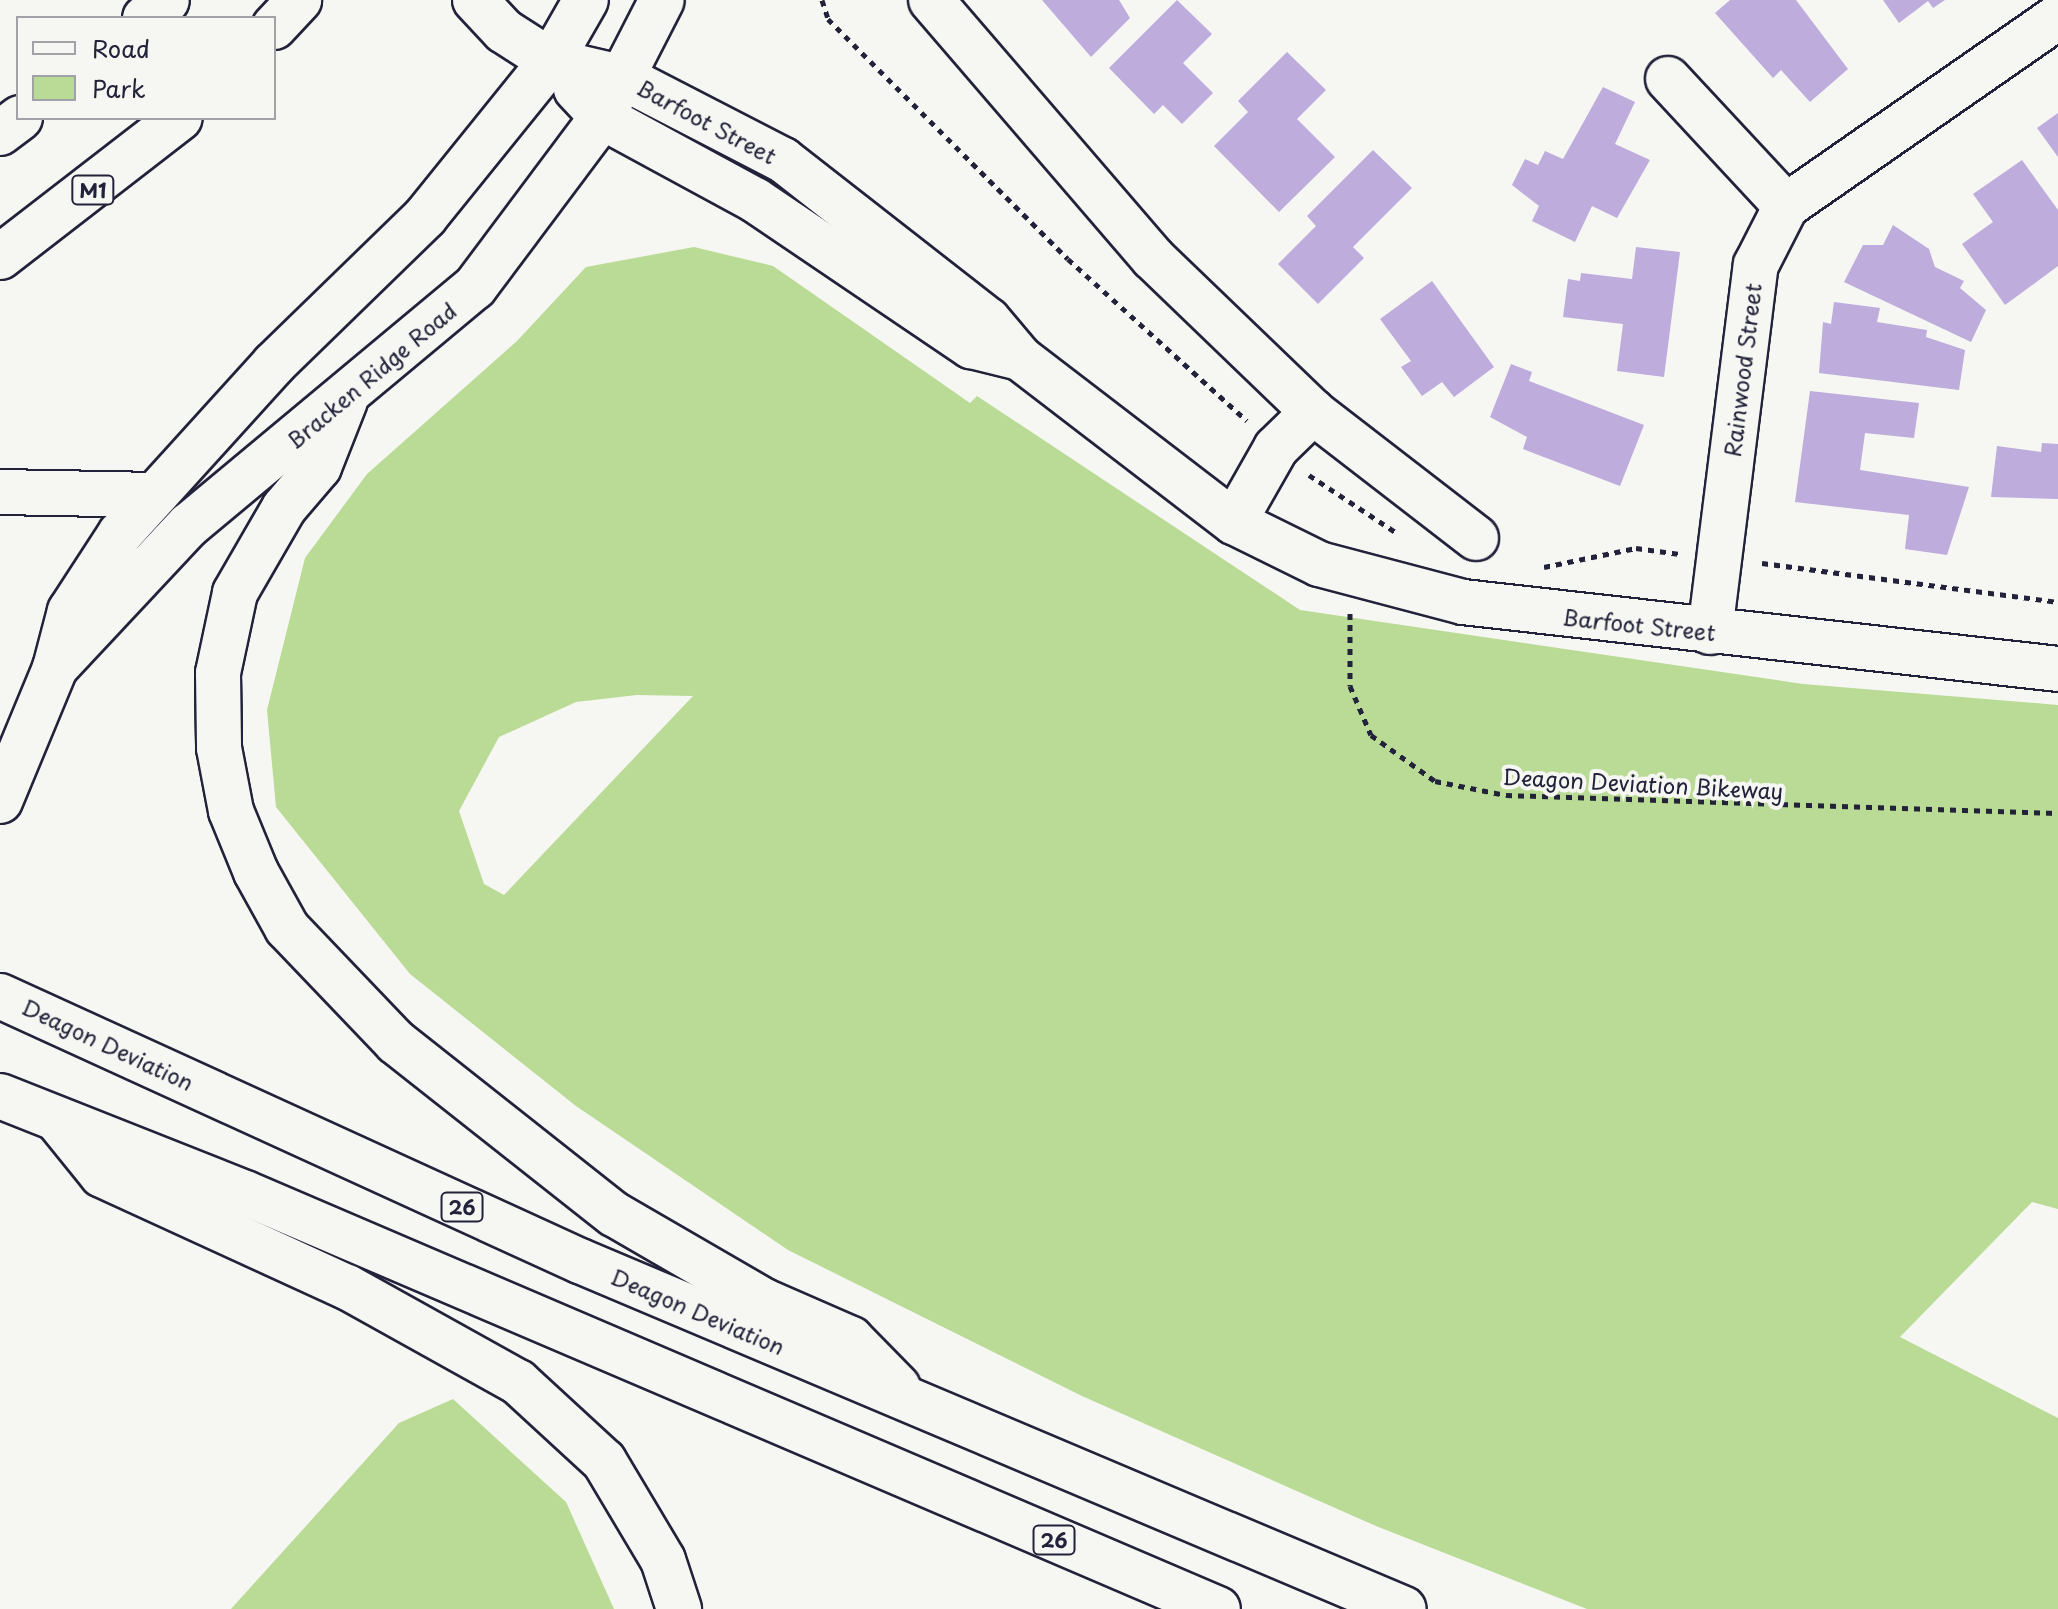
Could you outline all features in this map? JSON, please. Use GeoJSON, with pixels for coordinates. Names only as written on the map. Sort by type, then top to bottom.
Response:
{"type":"FeatureCollection","features":[{"type":"Feature","properties":{"kind":"main road"},"geometry":{"type":"LineString","coordinates":[[147,16],[167,0]]}},
{"type":"Feature","properties":{"kind":"main road"},"geometry":{"type":"LineString","coordinates":[[276,25],[299,0]]}},
{"type":"Feature","properties":{"kind":"main road"},"geometry":{"type":"LineString","coordinates":[[475,0],[504,31],[551,61]]}},
{"type":"Feature","properties":{"kind":"main road","name":"Bracken Ridge Road"},"geometry":{"type":"LineString","coordinates":[[0,801],[55,668],[70,611],[153,495],[274,364],[425,217],[551,61],[586,0]]}},
{"type":"Feature","properties":{"kind":"main road","name":"Bracken Ridge Road"},"geometry":{"type":"LineString","coordinates":[[55,668],[189,525],[345,401],[475,287],[602,117],[662,0]]}},
{"type":"Feature","properties":{"kind":"main road"},"geometry":{"type":"LineString","coordinates":[[931,0],[1153,258],[1313,412],[1476,538]]}},
{"type":"Feature","properties":{"kind":"main road","name":"Rainwood Street"},"geometry":{"type":"LineString","coordinates":[[1710,632],[1756,265],[1786,206],[2058,17]]}},
{"type":"Feature","properties":{"kind":"main road","name":"Barfoot Street"},"geometry":{"type":"LineString","coordinates":[[551,61],[624,78],[783,160],[988,320],[1020,358],[1234,522],[1319,564],[1463,602],[2058,669]]}},
{"type":"Feature","properties":{"kind":"main road","name":"Barfoot Street"},"geometry":{"type":"LineString","coordinates":[[551,61],[602,117],[755,200],[971,346],[1020,358]]}},
{"type":"Feature","properties":{"kind":"main road"},"geometry":{"type":"LineString","coordinates":[[1668,79],[1786,206]]}},
{"type":"Feature","properties":{"kind":"main road"},"geometry":{"type":"LineString","coordinates":[[0,133],[17,120]]}},
{"type":"Feature","properties":{"kind":"main road","name":"M1"},"geometry":{"type":"LineString","coordinates":[[0,257],[177,120]]}},
{"type":"Feature","properties":{"kind":"main road"},"geometry":{"type":"LineString","coordinates":[[345,401],[319,467],[284,508],[235,593],[218,673],[219,748],[231,811],[271,900],[336,986],[396,1042],[614,1214],[764,1301],[851,1339],[913,1402]]}},
{"type":"Feature","properties":{"kind":"main road"},"geometry":{"type":"LineString","coordinates":[[1234,522],[1276,448],[1313,412]]}},
{"type":"Feature","properties":{"kind":"main road"},"geometry":{"type":"LineString","coordinates":[[0,492],[153,495]]}},
{"type":"Feature","properties":{"kind":"main road","name":"Deagon Deviation"},"geometry":{"type":"LineString","coordinates":[[0,996],[580,1261],[1404,1609]]}},
{"type":"Feature","properties":{"kind":"main road","name":"26"},"geometry":{"type":"LineString","coordinates":[[0,1096],[1218,1609]]}},
{"type":"Feature","properties":{"kind":"main road"},"geometry":{"type":"LineString","coordinates":[[54,1117],[102,1175],[347,1287],[518,1382],[604,1461],[663,1560],[679,1609]]}},
{"type":"Feature","properties":{"kind":"path"},"geometry":{"type":"LineString","coordinates":[[822,0],[828,19],[1068,259],[1249,423]]}},
{"type":"Feature","properties":{"kind":"path"},"geometry":{"type":"LineString","coordinates":[[1299,468],[1375,524],[1403,536]]}},
{"type":"Feature","properties":{"kind":"path"},"geometry":{"type":"LineString","coordinates":[[1526,570],[1636,548],[1687,555]]}},
{"type":"Feature","properties":{"kind":"path"},"geometry":{"type":"LineString","coordinates":[[1753,562],[2058,602]]}},
{"type":"Feature","properties":{"kind":"path","name":"Deagon Deviation Bikeway"},"geometry":{"type":"LineString","coordinates":[[1350,610],[1350,686],[1371,735],[1435,781],[1506,795],[2058,813]]}},
{"type":"Feature","properties":{"kind":"green space"},"geometry":{"type":"Polygon","coordinates":[[[694,247],[773,266],[970,403],[977,396],[1300,610],[1803,684],[2058,705],[2058,1209],[2032,1202],[1900,1337],[2058,1418],[2058,1609],[1587,1609],[1376,1526],[1082,1396],[788,1250],[576,1106],[410,974],[276,807],[267,710],[305,558],[367,474],[517,341],[586,267],[694,247]],[[637,695],[576,702],[499,737],[459,811],[484,884],[504,895],[693,696],[637,695]]]}},
{"type":"Feature","properties":{"kind":"green space"},"geometry":{"type":"Polygon","coordinates":[[[453,1399],[566,1502],[614,1609],[231,1609],[399,1423],[453,1399]]]}},
{"type":"Feature","properties":{"kind":"building"},"geometry":{"type":"Polygon","coordinates":[[[1042,0],[1119,0],[1130,18],[1091,57],[1042,0]]]}},
{"type":"Feature","properties":{"kind":"building"},"geometry":{"type":"Polygon","coordinates":[[[1177,0],[1212,34],[1183,63],[1213,93],[1182,124],[1163,105],[1154,114],[1109,68],[1177,0]]]}},
{"type":"Feature","properties":{"kind":"building"},"geometry":{"type":"Polygon","coordinates":[[[1730,0],[1796,0],[1848,69],[1810,102],[1781,70],[1773,78],[1715,13],[1730,0]]]}},
{"type":"Feature","properties":{"kind":"building"},"geometry":{"type":"Polygon","coordinates":[[[1883,0],[1945,0],[1933,8],[1928,1],[1899,23],[1883,0]]]}},
{"type":"Feature","properties":{"kind":"building"},"geometry":{"type":"Polygon","coordinates":[[[1287,52],[1326,90],[1297,119],[1335,157],[1279,212],[1214,146],[1248,112],[1238,101],[1287,52]]]}},
{"type":"Feature","properties":{"kind":"building"},"geometry":{"type":"Polygon","coordinates":[[[1603,87],[1635,102],[1615,144],[1650,160],[1617,218],[1592,206],[1575,242],[1532,221],[1539,206],[1512,185],[1525,159],[1538,165],[1545,151],[1563,159],[1603,87]]]}},
{"type":"Feature","properties":{"kind":"building"},"geometry":{"type":"Polygon","coordinates":[[[2058,113],[2058,157],[2037,128],[2058,113]]]}},
{"type":"Feature","properties":{"kind":"building"},"geometry":{"type":"Polygon","coordinates":[[[1373,150],[1412,188],[1353,247],[1364,258],[1318,304],[1278,264],[1316,226],[1307,216],[1373,150]]]}},
{"type":"Feature","properties":{"kind":"building"},"geometry":{"type":"Polygon","coordinates":[[[2022,160],[2058,210],[2058,266],[2005,305],[1962,244],[1993,222],[1973,194],[2022,160]]]}},
{"type":"Feature","properties":{"kind":"building"},"geometry":{"type":"Polygon","coordinates":[[[1893,225],[1929,249],[1935,267],[1964,281],[1960,288],[1986,310],[1971,342],[1844,282],[1863,245],[1883,245],[1893,225]]]}},
{"type":"Feature","properties":{"kind":"building"},"geometry":{"type":"Polygon","coordinates":[[[1636,247],[1680,252],[1664,377],[1617,371],[1623,324],[1563,317],[1568,279],[1580,281],[1581,273],[1632,279],[1636,247]]]}},
{"type":"Feature","properties":{"kind":"building"},"geometry":{"type":"Polygon","coordinates":[[[1432,281],[1494,367],[1454,397],[1442,382],[1422,396],[1401,367],[1411,361],[1380,319],[1432,281]]]}},
{"type":"Feature","properties":{"kind":"building"},"geometry":{"type":"Polygon","coordinates":[[[1834,302],[1880,308],[1877,322],[1927,330],[1926,337],[1965,350],[1959,390],[1819,373],[1823,322],[1831,324],[1834,302]]]}},
{"type":"Feature","properties":{"kind":"building"},"geometry":{"type":"Polygon","coordinates":[[[1511,364],[1532,372],[1529,381],[1644,425],[1620,486],[1523,449],[1527,437],[1490,417],[1511,364]]]}},
{"type":"Feature","properties":{"kind":"building"},"geometry":{"type":"Polygon","coordinates":[[[1810,391],[1919,403],[1914,438],[1865,433],[1860,470],[1969,487],[1947,555],[1905,549],[1909,515],[1795,502],[1810,391]]]}},
{"type":"Feature","properties":{"kind":"building"},"geometry":{"type":"Polygon","coordinates":[[[2042,443],[2058,444],[2058,499],[1991,497],[1997,446],[2041,452],[2042,443]]]}}]}
